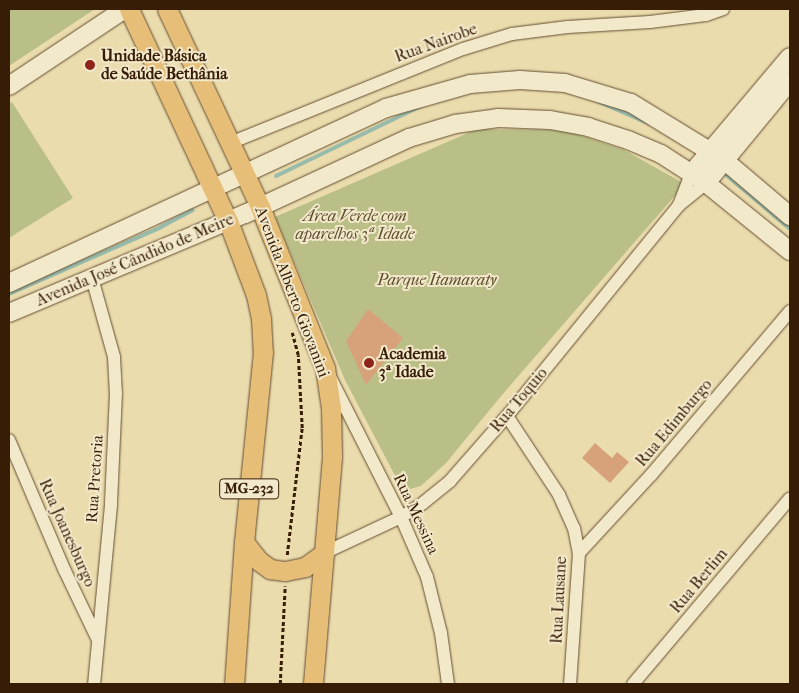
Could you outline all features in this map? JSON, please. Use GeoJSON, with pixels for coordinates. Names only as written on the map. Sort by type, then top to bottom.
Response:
{"type":"FeatureCollection","features":[{"type":"Feature","properties":{"kind":"main road","name":"MG-232"},"geometry":{"type":"LineString","coordinates":[[129,9],[228,221],[256,296],[262,318],[263,352],[244,542],[234,684]]}},
{"type":"Feature","properties":{"kind":"main road","name":"Avenida Alberto Giovanini"},"geometry":{"type":"LineString","coordinates":[[167,9],[246,175],[325,368],[331,408],[332,457],[313,684]]}},
{"type":"Feature","properties":{"kind":"main road"},"geometry":{"type":"LineString","coordinates":[[244,542],[259,561],[270,569],[285,571],[305,567],[324,553]]}},
{"type":"Feature","properties":{"kind":"street"},"geometry":{"type":"LineString","coordinates":[[9,86],[125,9]]}},
{"type":"Feature","properties":{"kind":"street","name":"Rua Nairobe"},"geometry":{"type":"LineString","coordinates":[[230,143],[463,49],[512,34],[568,27],[650,22],[706,15],[723,9]]}},
{"type":"Feature","properties":{"kind":"street","name":"Rua Toquio"},"geometry":{"type":"LineString","coordinates":[[324,553],[401,517],[423,503],[450,481],[507,416],[679,205],[698,179],[710,150],[790,56]]}},
{"type":"Feature","properties":{"kind":"street","name":"Avenida José Cândido de Meire"},"geometry":{"type":"LineString","coordinates":[[9,283],[246,175],[386,108],[470,84],[520,80],[565,84],[631,103],[710,150],[790,216]]}},
{"type":"Feature","properties":{"kind":"street"},"geometry":{"type":"LineString","coordinates":[[698,179],[724,160],[790,81]]}},
{"type":"Feature","properties":{"kind":"street","name":"Avenida José Cândido de Meire"},"geometry":{"type":"LineString","coordinates":[[9,313],[260,207],[409,138],[455,124],[498,118],[550,120],[588,127],[628,140],[661,154],[698,179],[790,251]]}},
{"type":"Feature","properties":{"kind":"street","name":"Rua Pretoria"},"geometry":{"type":"LineString","coordinates":[[92,278],[114,357],[116,393],[111,505],[94,684]]}},
{"type":"Feature","properties":{"kind":"street","name":"Rua Edimburgo"},"geometry":{"type":"LineString","coordinates":[[579,553],[651,475],[790,311]]}},
{"type":"Feature","properties":{"kind":"street","name":"Rua Messina"},"geometry":{"type":"LineString","coordinates":[[325,368],[401,517],[428,577],[441,633],[448,684]]}},
{"type":"Feature","properties":{"kind":"street","name":"Rua Lausane"},"geometry":{"type":"LineString","coordinates":[[507,416],[559,495],[574,528],[579,553],[570,684]]}},
{"type":"Feature","properties":{"kind":"street","name":"Rua Joanesburgo"},"geometry":{"type":"LineString","coordinates":[[9,440],[65,571],[97,638]]}},
{"type":"Feature","properties":{"kind":"street","name":"Rua Berlim"},"geometry":{"type":"LineString","coordinates":[[634,684],[790,498]]}},
{"type":"Feature","properties":{"kind":"path"},"geometry":{"type":"LineString","coordinates":[[280,684],[285,571],[302,428],[298,355],[291,329]]}},
{"type":"Feature","properties":{"kind":"green space"},"geometry":{"type":"Polygon","coordinates":[[[9,9],[95,9],[9,66],[9,9]]]}},
{"type":"Feature","properties":{"kind":"green space"},"geometry":{"type":"Polygon","coordinates":[[[12,102],[73,198],[9,238],[9,104],[12,102]]]}},
{"type":"Feature","properties":{"kind":"green space","name":"Parque Itamaraty"},"geometry":{"type":"Polygon","coordinates":[[[477,129],[565,130],[624,150],[685,184],[502,395],[446,463],[421,486],[403,491],[345,380],[275,217],[477,129]]]}},
{"type":"Feature","properties":{"kind":"building","name":"Academia 3ª Idade"},"geometry":{"type":"Polygon","coordinates":[[[368,309],[403,338],[366,385],[346,341],[368,309]]]}},
{"type":"Feature","properties":{"kind":"building"},"geometry":{"type":"Polygon","coordinates":[[[595,443],[612,458],[617,452],[629,462],[610,483],[582,458],[595,443]]]}},
{"type":"Feature","properties":{"kind":"waterway"},"geometry":{"type":"LineString","coordinates":[[599,102],[648,123]]}},
{"type":"Feature","properties":{"kind":"waterway"},"geometry":{"type":"LineString","coordinates":[[276,176],[421,106]]}},
{"type":"Feature","properties":{"kind":"waterway"},"geometry":{"type":"LineString","coordinates":[[725,174],[790,229]]}},
{"type":"Feature","properties":{"kind":"waterway"},"geometry":{"type":"LineString","coordinates":[[9,294],[159,228],[193,210]]}},
{"type":"Feature","properties":{"kind":"place","name":"Unidade Básica de Saúde Bethânia"},"geometry":{"type":"Point","coordinates":[90,65]}},
{"type":"Feature","properties":{"kind":"place","name":"Academia 3ª Idade"},"geometry":{"type":"Point","coordinates":[369,363]}},
{"type":"Feature","properties":{"kind":"park label","name":"Área Verde com aparelhos 3ª Idade"},"geometry":{"type":"Point","coordinates":[355,225]}}]}
